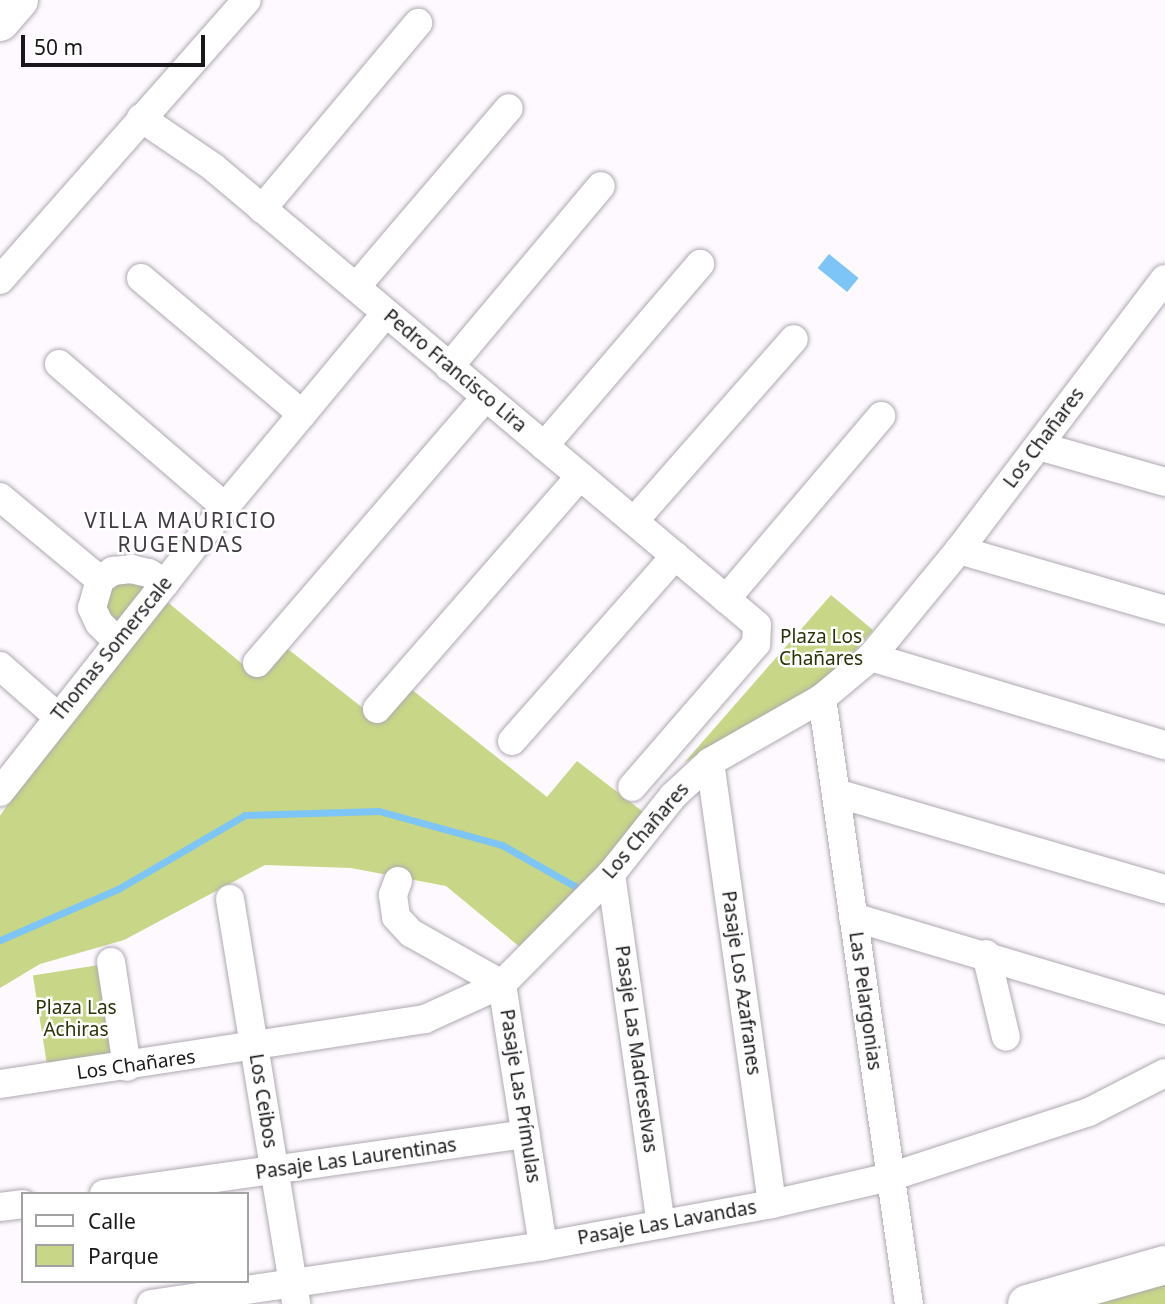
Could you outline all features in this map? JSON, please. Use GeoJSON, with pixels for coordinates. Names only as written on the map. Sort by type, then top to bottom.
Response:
{"type":"FeatureCollection","features":[{"type":"Feature","properties":{"kind":"street"},"geometry":{"type":"LineString","coordinates":[[0,22],[19,0]]}},
{"type":"Feature","properties":{"kind":"street"},"geometry":{"type":"LineString","coordinates":[[0,280],[247,0]]}},
{"type":"Feature","properties":{"kind":"street"},"geometry":{"type":"LineString","coordinates":[[262,209],[418,23]]}},
{"type":"Feature","properties":{"kind":"street"},"geometry":{"type":"LineString","coordinates":[[356,287],[509,108]]}},
{"type":"Feature","properties":{"kind":"street","name":"Pedro Francisco Lira"},"geometry":{"type":"LineString","coordinates":[[141,118],[212,167],[757,625],[760,634],[756,644],[632,787]]}},
{"type":"Feature","properties":{"kind":"street"},"geometry":{"type":"LineString","coordinates":[[449,367],[601,186]]}},
{"type":"Feature","properties":{"kind":"street"},"geometry":{"type":"LineString","coordinates":[[544,446],[700,264]]}},
{"type":"Feature","properties":{"kind":"street"},"geometry":{"type":"LineString","coordinates":[[141,278],[302,414]]}},
{"type":"Feature","properties":{"kind":"street","name":"Los Chañares"},"geometry":{"type":"LineString","coordinates":[[0,1084],[127,1067],[425,1019],[502,985],[611,874],[673,796],[710,762],[822,698],[871,657],[959,550],[1165,279]]}},
{"type":"Feature","properties":{"kind":"street","name":"Thomas Somerscale"},"geometry":{"type":"LineString","coordinates":[[0,792],[117,641],[386,313]]}},
{"type":"Feature","properties":{"kind":"street"},"geometry":{"type":"LineString","coordinates":[[634,521],[794,339]]}},
{"type":"Feature","properties":{"kind":"street"},"geometry":{"type":"LineString","coordinates":[[59,364],[225,507]]}},
{"type":"Feature","properties":{"kind":"street"},"geometry":{"type":"LineString","coordinates":[[257,663],[486,397]]}},
{"type":"Feature","properties":{"kind":"street"},"geometry":{"type":"LineString","coordinates":[[726,599],[881,416]]}},
{"type":"Feature","properties":{"kind":"street"},"geometry":{"type":"LineString","coordinates":[[1039,446],[1165,482]]}},
{"type":"Feature","properties":{"kind":"street"},"geometry":{"type":"LineString","coordinates":[[377,709],[580,476]]}},
{"type":"Feature","properties":{"kind":"street"},"geometry":{"type":"LineString","coordinates":[[0,497],[100,580]]}},
{"type":"Feature","properties":{"kind":"street"},"geometry":{"type":"LineString","coordinates":[[959,550],[1164,605]]}},
{"type":"Feature","properties":{"kind":"street"},"geometry":{"type":"LineString","coordinates":[[512,741],[674,556]]}},
{"type":"Feature","properties":{"kind":"street"},"geometry":{"type":"LineString","coordinates":[[117,641],[99,623],[92,608],[100,580],[113,571],[131,569],[149,573],[165,583]]}},
{"type":"Feature","properties":{"kind":"street"},"geometry":{"type":"LineString","coordinates":[[871,657],[1165,745]]}},
{"type":"Feature","properties":{"kind":"street"},"geometry":{"type":"LineString","coordinates":[[0,666],[57,716]]}},
{"type":"Feature","properties":{"kind":"street","name":"Las Pelargonias"},"geometry":{"type":"LineString","coordinates":[[822,698],[909,1304]]}},
{"type":"Feature","properties":{"kind":"street","name":"Pasaje Los Azafranes"},"geometry":{"type":"LineString","coordinates":[[710,762],[772,1204]]}},
{"type":"Feature","properties":{"kind":"street"},"geometry":{"type":"LineString","coordinates":[[835,793],[1165,889]]}},
{"type":"Feature","properties":{"kind":"street","name":"Pasaje Las Madreselvas"},"geometry":{"type":"LineString","coordinates":[[611,874],[661,1224]]}},
{"type":"Feature","properties":{"kind":"street","name":"Pasaje Las Prímulas"},"geometry":{"type":"LineString","coordinates":[[398,881],[393,895],[396,917],[411,933],[502,985],[543,1246]]}},
{"type":"Feature","properties":{"kind":"street","name":"Los Ceibos"},"geometry":{"type":"LineString","coordinates":[[230,899],[294,1294]]}},
{"type":"Feature","properties":{"kind":"street"},"geometry":{"type":"LineString","coordinates":[[853,917],[986,954],[1165,1010]]}},
{"type":"Feature","properties":{"kind":"street"},"geometry":{"type":"LineString","coordinates":[[986,954],[1006,1037]]}},
{"type":"Feature","properties":{"kind":"street"},"geometry":{"type":"LineString","coordinates":[[111,962],[127,1067]]}},
{"type":"Feature","properties":{"kind":"street","name":"Pasaje Las Lavandas"},"geometry":{"type":"LineString","coordinates":[[151,1304],[294,1294],[772,1204],[890,1177],[1089,1112],[1165,1073]]}},
{"type":"Feature","properties":{"kind":"street","name":"Pasaje Las Laurentinas"},"geometry":{"type":"LineString","coordinates":[[119,1192],[526,1134]]}},
{"type":"Feature","properties":{"kind":"street"},"geometry":{"type":"LineString","coordinates":[[0,1208],[21,1205]]}},
{"type":"Feature","properties":{"kind":"street"},"geometry":{"type":"LineString","coordinates":[[1027,1304],[1165,1265]]}},
{"type":"Feature","properties":{"kind":"green space"},"geometry":{"type":"Polygon","coordinates":[[[100,580],[165,583],[117,641],[94,593],[100,580]]]}},
{"type":"Feature","properties":{"kind":"green space","name":"Plaza Los Chañares"},"geometry":{"type":"Polygon","coordinates":[[[831,595],[873,630],[823,687],[746,725],[684,763],[831,595]]]}},
{"type":"Feature","properties":{"kind":"green space"},"geometry":{"type":"Polygon","coordinates":[[[165,600],[257,676],[284,646],[382,723],[411,689],[547,797],[577,761],[651,818],[526,952],[446,886],[351,868],[265,865],[124,940],[40,964],[0,988],[0,816],[62,723],[165,600]]]}},
{"type":"Feature","properties":{"kind":"green space","name":"Plaza Las Achiras"},"geometry":{"type":"Polygon","coordinates":[[[105,964],[121,1063],[49,1074],[33,975],[105,964]]]}},
{"type":"Feature","properties":{"kind":"green space"},"geometry":{"type":"Polygon","coordinates":[[[1165,1282],[1165,1304],[1080,1304],[1165,1282]]]}},
{"type":"Feature","properties":{"kind":"water"},"geometry":{"type":"Polygon","coordinates":[[[829,254],[859,278],[847,292],[818,268],[829,254]]]}},
{"type":"Feature","properties":{"kind":"waterway"},"geometry":{"type":"LineString","coordinates":[[0,940],[118,889],[245,815],[379,811],[502,845],[585,892]]}},
{"type":"Feature","properties":{"kind":"district","name":"VILLA MAURICIO RUGENDAS"},"geometry":{"type":"Point","coordinates":[181,532]}}]}
